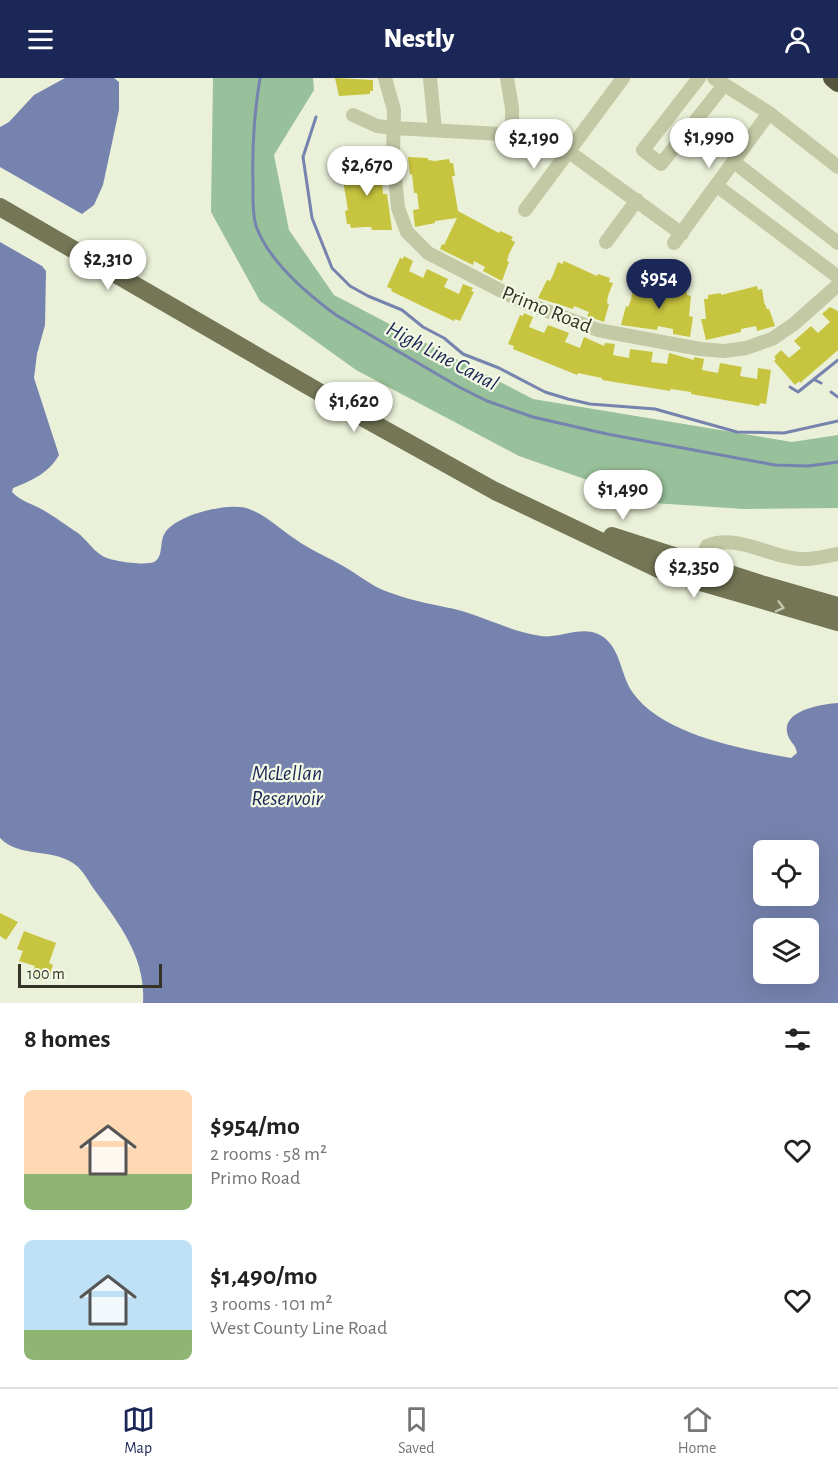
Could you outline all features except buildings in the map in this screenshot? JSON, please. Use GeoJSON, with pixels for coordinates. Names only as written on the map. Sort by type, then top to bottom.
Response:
{"type":"FeatureCollection","features":[{"type":"Feature","properties":{"kind":"highway"},"geometry":{"type":"LineString","coordinates":[[832,78],[838,83]]}},
{"type":"Feature","properties":{"kind":"main road"},"geometry":{"type":"LineString","coordinates":[[0,207],[445,464],[605,545],[663,571],[838,622]]}},
{"type":"Feature","properties":{"kind":"main road"},"geometry":{"type":"LineString","coordinates":[[569,525],[609,535],[699,565],[838,606]]}},
{"type":"Feature","properties":{"kind":"street","name":"Primo Road"},"geometry":{"type":"LineString","coordinates":[[385,78],[393,102],[393,156],[401,221],[416,243],[444,263],[523,302],[570,322],[609,333],[700,349],[735,350],[765,342],[784,332],[838,285]]}},
{"type":"Feature","properties":{"kind":"street"},"geometry":{"type":"LineString","coordinates":[[430,78],[435,129]]}},
{"type":"Feature","properties":{"kind":"street"},"geometry":{"type":"LineString","coordinates":[[507,78],[512,108],[512,134]]}},
{"type":"Feature","properties":{"kind":"street"},"geometry":{"type":"LineString","coordinates":[[525,210],[623,78]]}},
{"type":"Feature","properties":{"kind":"street"},"geometry":{"type":"LineString","coordinates":[[699,78],[643,150],[661,164],[719,81],[769,113],[838,167]]}},
{"type":"Feature","properties":{"kind":"street"},"geometry":{"type":"LineString","coordinates":[[353,115],[377,126],[394,128],[539,135],[569,150],[637,200],[678,238],[769,113]]}},
{"type":"Feature","properties":{"kind":"street"},"geometry":{"type":"LineString","coordinates":[[734,162],[838,243]]}},
{"type":"Feature","properties":{"kind":"street"},"geometry":{"type":"LineString","coordinates":[[717,186],[838,277]]}},
{"type":"Feature","properties":{"kind":"street"},"geometry":{"type":"LineString","coordinates":[[606,242],[637,200]]}},
{"type":"Feature","properties":{"kind":"street"},"geometry":{"type":"LineString","coordinates":[[699,565],[707,546],[717,542],[728,542],[778,556],[802,559],[838,554]]}},
{"type":"Feature","properties":{"kind":"green space"},"geometry":{"type":"Polygon","coordinates":[[[213,78],[313,78],[314,90],[274,155],[289,230],[334,295],[533,399],[792,442],[838,435],[838,508],[744,509],[653,503],[519,456],[356,370],[260,301],[211,212],[213,78]]]}},
{"type":"Feature","properties":{"kind":"water"},"geometry":{"type":"Polygon","coordinates":[[[65,78],[114,78],[119,82],[119,110],[103,185],[94,205],[82,214],[0,167],[0,127],[9,122],[34,95],[65,78]]]}},
{"type":"Feature","properties":{"kind":"water","name":"McLellan Reservoir"},"geometry":{"type":"Polygon","coordinates":[[[0,242],[42,266],[46,271],[45,325],[37,354],[34,378],[59,455],[45,472],[13,488],[12,492],[78,533],[101,555],[118,561],[154,562],[159,556],[165,533],[171,526],[204,511],[241,507],[261,515],[301,543],[385,591],[462,611],[531,634],[548,636],[585,631],[600,635],[612,646],[629,686],[646,707],[663,720],[705,738],[727,745],[791,758],[797,753],[787,732],[787,724],[791,718],[805,710],[838,703],[838,1003],[143,1003],[140,972],[130,944],[123,930],[80,869],[68,860],[17,849],[0,838],[0,242]]]}},
{"type":"Feature","properties":{"kind":"waterway","name":"High Line Canal"},"geometry":{"type":"LineString","coordinates":[[260,78],[253,157],[253,205],[256,226],[279,264],[301,287],[336,315],[459,387],[487,401],[533,417],[607,434],[775,465],[808,466],[838,462]]}},
{"type":"Feature","properties":{"kind":"waterway"},"geometry":{"type":"LineString","coordinates":[[316,117],[303,157],[312,218],[332,268],[350,286],[402,310],[423,327],[444,338],[463,354],[499,368],[545,392],[568,399],[590,404],[655,409],[737,432],[784,433],[838,421]]}},
{"type":"Feature","properties":{"kind":"waterway"},"geometry":{"type":"LineString","coordinates":[[790,387],[798,392],[838,360]]}},
{"type":"Feature","properties":{"kind":"waterway"},"geometry":{"type":"LineString","coordinates":[[815,380],[821,383]]}},
{"type":"Feature","properties":{"kind":"waterway"},"geometry":{"type":"LineString","coordinates":[[831,392],[838,397]]}}]}
